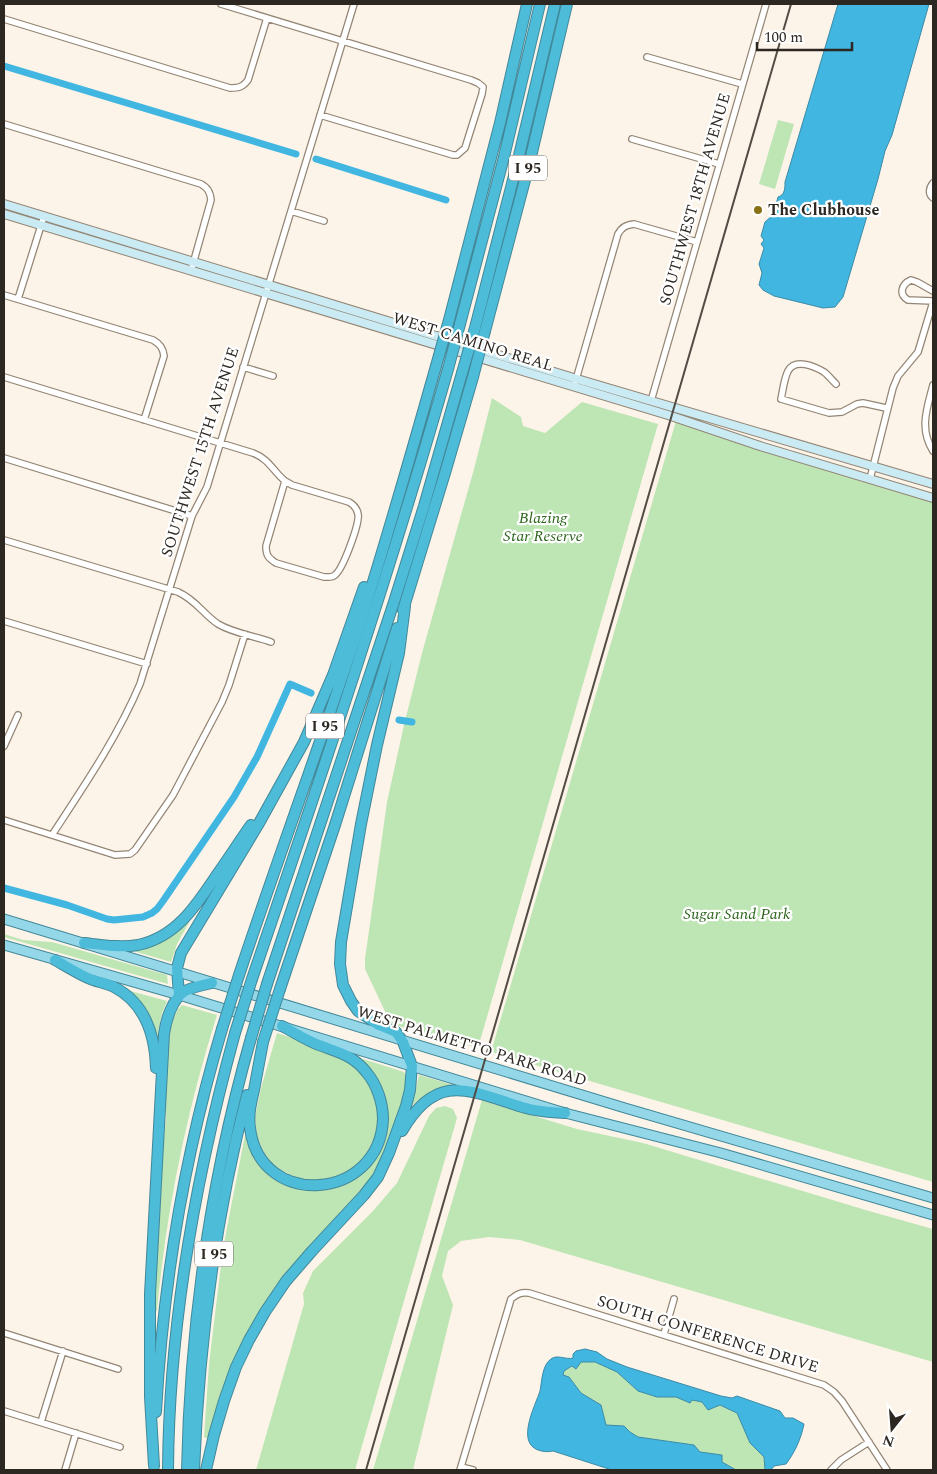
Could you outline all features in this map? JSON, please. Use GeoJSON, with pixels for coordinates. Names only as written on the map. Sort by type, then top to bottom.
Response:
{"type":"FeatureCollection","features":[{"type":"Feature","properties":{"kind":"highway","name":"I 95"},"geometry":{"type":"LineString","coordinates":[[154,1468],[159,1374],[167,1292],[184,1186],[202,1103],[229,1031],[239,975],[354,642],[386,543],[449,320],[494,147],[527,4]]}},
{"type":"Feature","properties":{"kind":"highway"},"geometry":{"type":"LineString","coordinates":[[168,1470],[170,1403],[180,1294],[189,1234],[229,1031],[252,979],[363,648],[408,505],[448,369],[504,157],[540,4]]}},
{"type":"Feature","properties":{"kind":"highway"},"geometry":{"type":"LineString","coordinates":[[187,1470],[188,1426],[194,1356],[208,1238],[225,1140],[266,984],[394,602],[426,498],[475,328],[555,4]]}},
{"type":"Feature","properties":{"kind":"highway","name":"I 95"},"geometry":{"type":"LineString","coordinates":[[194,1470],[209,1288],[224,1199],[255,1065],[335,825],[446,473],[529,165],[567,4]]}},
{"type":"Feature","properties":{"kind":"highway"},"geometry":{"type":"LineString","coordinates":[[180,995],[176,972],[178,961],[272,800],[318,712],[358,607],[380,538],[404,476]]}},
{"type":"Feature","properties":{"kind":"highway"},"geometry":{"type":"LineString","coordinates":[[206,1470],[224,1401],[242,1353],[275,1296],[299,1266],[371,1187],[381,1172],[408,1098],[412,1066],[403,1042],[396,1032],[379,1025],[358,1010],[350,1001],[343,985],[340,964],[341,942],[361,824],[376,745],[399,653],[405,606]]}},
{"type":"Feature","properties":{"kind":"highway"},"geometry":{"type":"LineString","coordinates":[[84,943],[115,946],[135,945],[158,938],[178,926],[198,904],[255,819],[272,800]]}},
{"type":"Feature","properties":{"kind":"highway"},"geometry":{"type":"LineString","coordinates":[[55,960],[88,978],[115,988],[134,1002],[144,1016],[151,1033],[156,1054],[159,1147]]}},
{"type":"Feature","properties":{"kind":"highway"},"geometry":{"type":"LineString","coordinates":[[154,1468],[150,1397],[150,1294],[164,1034],[169,1014],[180,995],[192,988],[212,983]]}},
{"type":"Feature","properties":{"kind":"highway"},"geometry":{"type":"LineString","coordinates":[[263,1042],[249,1117],[251,1136],[260,1157],[269,1168],[280,1176],[304,1185],[331,1184],[356,1172],[373,1153],[381,1131],[382,1108],[374,1084],[363,1068],[347,1055],[282,1026]]}},
{"type":"Feature","properties":{"kind":"highway"},"geometry":{"type":"LineString","coordinates":[[238,1132],[247,1053]]}},
{"type":"Feature","properties":{"kind":"highway"},"geometry":{"type":"LineString","coordinates":[[389,1153],[416,1110],[427,1100],[447,1091],[464,1090],[529,1109],[565,1113]]}},
{"type":"Feature","properties":{"kind":"main road","name":"WEST PALMETTO PARK ROAD"},"geometry":{"type":"LineString","coordinates":[[4,919],[403,1042],[933,1198]]}},
{"type":"Feature","properties":{"kind":"main road"},"geometry":{"type":"LineString","coordinates":[[4,945],[180,995],[565,1113],[721,1153],[933,1215]]}},
{"type":"Feature","properties":{"kind":"main road"},"geometry":{"type":"LineString","coordinates":[[839,1188],[844,1171]]}},
{"type":"Feature","properties":{"kind":"street"},"geometry":{"type":"LineString","coordinates":[[221,4],[471,80],[482,87],[482,94],[465,148],[458,155],[320,115]]}},
{"type":"Feature","properties":{"kind":"street","name":"SOUTHWEST 15TH AVENUE"},"geometry":{"type":"LineString","coordinates":[[52,835],[115,735],[133,701],[147,664],[192,516],[206,487],[220,443],[354,4]]}},
{"type":"Feature","properties":{"kind":"street","name":"SOUTHWEST 18TH AVENUE"},"geometry":{"type":"LineString","coordinates":[[651,401],[765,4]]}},
{"type":"Feature","properties":{"kind":"street"},"geometry":{"type":"LineString","coordinates":[[4,19],[230,88],[237,88],[243,86],[248,80],[267,18]]}},
{"type":"Feature","properties":{"kind":"street"},"geometry":{"type":"LineString","coordinates":[[647,56],[742,84]]}},
{"type":"Feature","properties":{"kind":"street"},"geometry":{"type":"LineString","coordinates":[[4,124],[201,184],[210,193],[211,200],[190,271]]}},
{"type":"Feature","properties":{"kind":"street"},"geometry":{"type":"LineString","coordinates":[[632,139],[719,164]]}},
{"type":"Feature","properties":{"kind":"street"},"geometry":{"type":"LineString","coordinates":[[933,183],[930,187],[930,193],[933,198]]}},
{"type":"Feature","properties":{"kind":"street","name":"WEST CAMINO REAL"},"geometry":{"type":"LineString","coordinates":[[4,204],[576,379],[933,484]]}},
{"type":"Feature","properties":{"kind":"street"},"geometry":{"type":"LineString","coordinates":[[291,211],[324,221]]}},
{"type":"Feature","properties":{"kind":"street","name":"WEST CAMINO REAL"},"geometry":{"type":"LineString","coordinates":[[4,214],[668,415],[760,446],[933,498]]}},
{"type":"Feature","properties":{"kind":"street"},"geometry":{"type":"LineString","coordinates":[[18,299],[44,216]]}},
{"type":"Feature","properties":{"kind":"street"},"geometry":{"type":"LineString","coordinates":[[574,387],[621,228],[634,224],[697,242]]}},
{"type":"Feature","properties":{"kind":"street"},"geometry":{"type":"LineString","coordinates":[[870,479],[886,408],[895,382],[920,346],[933,301],[908,300],[904,298],[902,288],[905,282],[911,280],[933,291]]}},
{"type":"Feature","properties":{"kind":"street"},"geometry":{"type":"LineString","coordinates":[[4,295],[154,340],[159,344],[163,349],[164,356],[144,420]]}},
{"type":"Feature","properties":{"kind":"street"},"geometry":{"type":"LineString","coordinates":[[836,384],[824,372],[803,364],[792,365],[787,372],[781,399],[829,413],[842,412],[857,404],[864,403],[886,408]]}},
{"type":"Feature","properties":{"kind":"street"},"geometry":{"type":"LineString","coordinates":[[243,368],[273,376]]}},
{"type":"Feature","properties":{"kind":"street"},"geometry":{"type":"LineString","coordinates":[[4,377],[260,456],[271,465],[280,477],[292,485],[349,502],[358,511],[359,518],[337,574],[331,577],[324,577],[276,563],[266,553],[266,546],[285,481]]}},
{"type":"Feature","properties":{"kind":"street"},"geometry":{"type":"LineString","coordinates":[[933,385],[924,422],[928,442],[933,451]]}},
{"type":"Feature","properties":{"kind":"street"},"geometry":{"type":"LineString","coordinates":[[4,458],[192,516]]}},
{"type":"Feature","properties":{"kind":"street"},"geometry":{"type":"LineString","coordinates":[[4,540],[190,598],[218,624],[271,642]]}},
{"type":"Feature","properties":{"kind":"street"},"geometry":{"type":"LineString","coordinates":[[4,621],[147,664]]}},
{"type":"Feature","properties":{"kind":"street"},"geometry":{"type":"LineString","coordinates":[[4,820],[116,854],[130,854],[135,850],[183,776],[225,694],[245,634]]}},
{"type":"Feature","properties":{"kind":"street"},"geometry":{"type":"LineString","coordinates":[[4,746],[18,716]]}},
{"type":"Feature","properties":{"kind":"street","name":"SOUTH CONFERENCE DRIVE"},"geometry":{"type":"LineString","coordinates":[[461,1468],[511,1300],[516,1294],[522,1292],[824,1384],[838,1396],[887,1470]]}},
{"type":"Feature","properties":{"kind":"street"},"geometry":{"type":"LineString","coordinates":[[664,1334],[674,1299]]}},
{"type":"Feature","properties":{"kind":"street"},"geometry":{"type":"LineString","coordinates":[[4,1333],[118,1369]]}},
{"type":"Feature","properties":{"kind":"street"},"geometry":{"type":"LineString","coordinates":[[41,1422],[63,1351]]}},
{"type":"Feature","properties":{"kind":"street"},"geometry":{"type":"LineString","coordinates":[[4,1411],[120,1447]]}},
{"type":"Feature","properties":{"kind":"street"},"geometry":{"type":"LineString","coordinates":[[65,1470],[76,1433]]}},
{"type":"Feature","properties":{"kind":"street"},"geometry":{"type":"LineString","coordinates":[[830,1470],[869,1442]]}},
{"type":"Feature","properties":{"kind":"street"},"geometry":{"type":"LineString","coordinates":[[461,1468],[473,1470]]}},
{"type":"Feature","properties":{"kind":"green space"},"geometry":{"type":"Polygon","coordinates":[[[778,120],[794,124],[775,189],[759,184],[778,120]]]}},
{"type":"Feature","properties":{"kind":"green space","name":"Blazing Star Reserve"},"geometry":{"type":"Polygon","coordinates":[[[492,398],[521,417],[523,426],[545,433],[582,402],[658,424],[478,1048],[391,1024],[365,969],[365,959],[387,802],[404,725],[492,398]]]}},
{"type":"Feature","properties":{"kind":"green space","name":"Sugar Sand Park"},"geometry":{"type":"Polygon","coordinates":[[[676,421],[933,501],[933,1182],[491,1052],[676,421]]]}},
{"type":"Feature","properties":{"kind":"green space"},"geometry":{"type":"Polygon","coordinates":[[[190,921],[177,944],[171,962],[130,950],[163,941],[190,921]]]}},
{"type":"Feature","properties":{"kind":"green space"},"geometry":{"type":"Polygon","coordinates":[[[4,934],[23,940],[52,942],[167,975],[168,984],[4,937],[4,934]]]}},
{"type":"Feature","properties":{"kind":"green space"},"geometry":{"type":"Polygon","coordinates":[[[127,990],[167,1001],[162,1013],[157,1037],[146,1011],[127,990]]]}},
{"type":"Feature","properties":{"kind":"green space"},"geometry":{"type":"Polygon","coordinates":[[[182,1005],[217,1015],[196,1087],[179,1161],[166,1236],[157,1311],[152,1310],[157,1212],[166,1118],[166,1071],[172,1021],[182,1005]]]}},
{"type":"Feature","properties":{"kind":"green space"},"geometry":{"type":"Polygon","coordinates":[[[277,1033],[333,1051],[363,1072],[377,1100],[379,1124],[367,1155],[354,1169],[328,1181],[299,1179],[277,1168],[266,1157],[257,1137],[255,1117],[261,1088],[277,1033]]]}},
{"type":"Feature","properties":{"kind":"green space"},"geometry":{"type":"Polygon","coordinates":[[[363,1059],[404,1072],[405,1074],[403,1100],[385,1152],[371,1180],[277,1287],[209,1439],[204,1437],[209,1364],[223,1248],[245,1135],[247,1143],[257,1160],[316,1190],[340,1185],[380,1146],[378,1082],[372,1071],[363,1062],[363,1059]]]}},
{"type":"Feature","properties":{"kind":"green space"},"geometry":{"type":"Polygon","coordinates":[[[419,1075],[453,1085],[431,1091],[412,1105],[419,1075]]]}},
{"type":"Feature","properties":{"kind":"green space"},"geometry":{"type":"Polygon","coordinates":[[[482,1100],[577,1129],[643,1143],[933,1229],[933,1362],[520,1240],[489,1237],[461,1241],[448,1251],[442,1276],[453,1305],[413,1470],[373,1470],[482,1100]]]}},
{"type":"Feature","properties":{"kind":"green space"},"geometry":{"type":"Polygon","coordinates":[[[445,1106],[453,1109],[457,1118],[355,1470],[256,1470],[304,1304],[303,1293],[313,1271],[373,1211],[397,1183],[429,1116],[436,1108],[445,1106]]]}},
{"type":"Feature","properties":{"kind":"green space"},"geometry":{"type":"Polygon","coordinates":[[[581,1362],[595,1362],[617,1372],[638,1391],[657,1397],[676,1397],[690,1403],[692,1400],[702,1402],[708,1410],[720,1405],[737,1413],[750,1443],[764,1457],[765,1470],[736,1470],[722,1462],[722,1455],[700,1452],[694,1445],[638,1437],[624,1426],[606,1425],[601,1405],[581,1393],[569,1377],[563,1376],[564,1371],[581,1362]]]}},
{"type":"Feature","properties":{"kind":"water"},"geometry":{"type":"Polygon","coordinates":[[[838,4],[929,4],[843,297],[835,307],[823,308],[774,296],[763,290],[759,285],[762,273],[759,264],[764,248],[761,244],[764,240],[761,236],[765,222],[773,215],[778,197],[784,191],[785,182],[838,4]]]}},
{"type":"Feature","properties":{"kind":"water"},"geometry":{"type":"Polygon","coordinates":[[[585,1349],[597,1352],[607,1359],[627,1367],[721,1396],[732,1398],[737,1396],[780,1411],[785,1418],[793,1418],[804,1424],[797,1445],[786,1464],[774,1466],[771,1470],[765,1470],[764,1457],[750,1443],[737,1413],[720,1405],[708,1410],[702,1402],[692,1400],[690,1403],[676,1397],[657,1397],[638,1391],[617,1372],[595,1362],[581,1362],[576,1369],[572,1366],[564,1371],[563,1375],[569,1377],[581,1393],[601,1405],[606,1425],[624,1426],[638,1437],[694,1445],[700,1452],[722,1455],[722,1462],[736,1470],[612,1470],[553,1451],[538,1450],[528,1440],[528,1432],[531,1414],[540,1391],[546,1365],[553,1358],[573,1358],[573,1354],[576,1351],[585,1349]]]}},
{"type":"Feature","properties":{"kind":"waterway"},"geometry":{"type":"LineString","coordinates":[[4,66],[296,154]]}},
{"type":"Feature","properties":{"kind":"waterway"},"geometry":{"type":"LineString","coordinates":[[316,159],[446,200]]}},
{"type":"Feature","properties":{"kind":"waterway"},"geometry":{"type":"LineString","coordinates":[[4,888],[67,905],[107,919],[143,917],[152,913],[163,901],[234,797],[257,757],[290,684],[311,693]]}},
{"type":"Feature","properties":{"kind":"waterway"},"geometry":{"type":"LineString","coordinates":[[399,720],[412,722]]}},
{"type":"Feature","properties":{"kind":"railway"},"geometry":{"type":"LineString","coordinates":[[366,1470],[791,4]]}},
{"type":"Feature","properties":{"kind":"place","name":"The Clubhouse"},"geometry":{"type":"Point","coordinates":[758,210]}}]}
